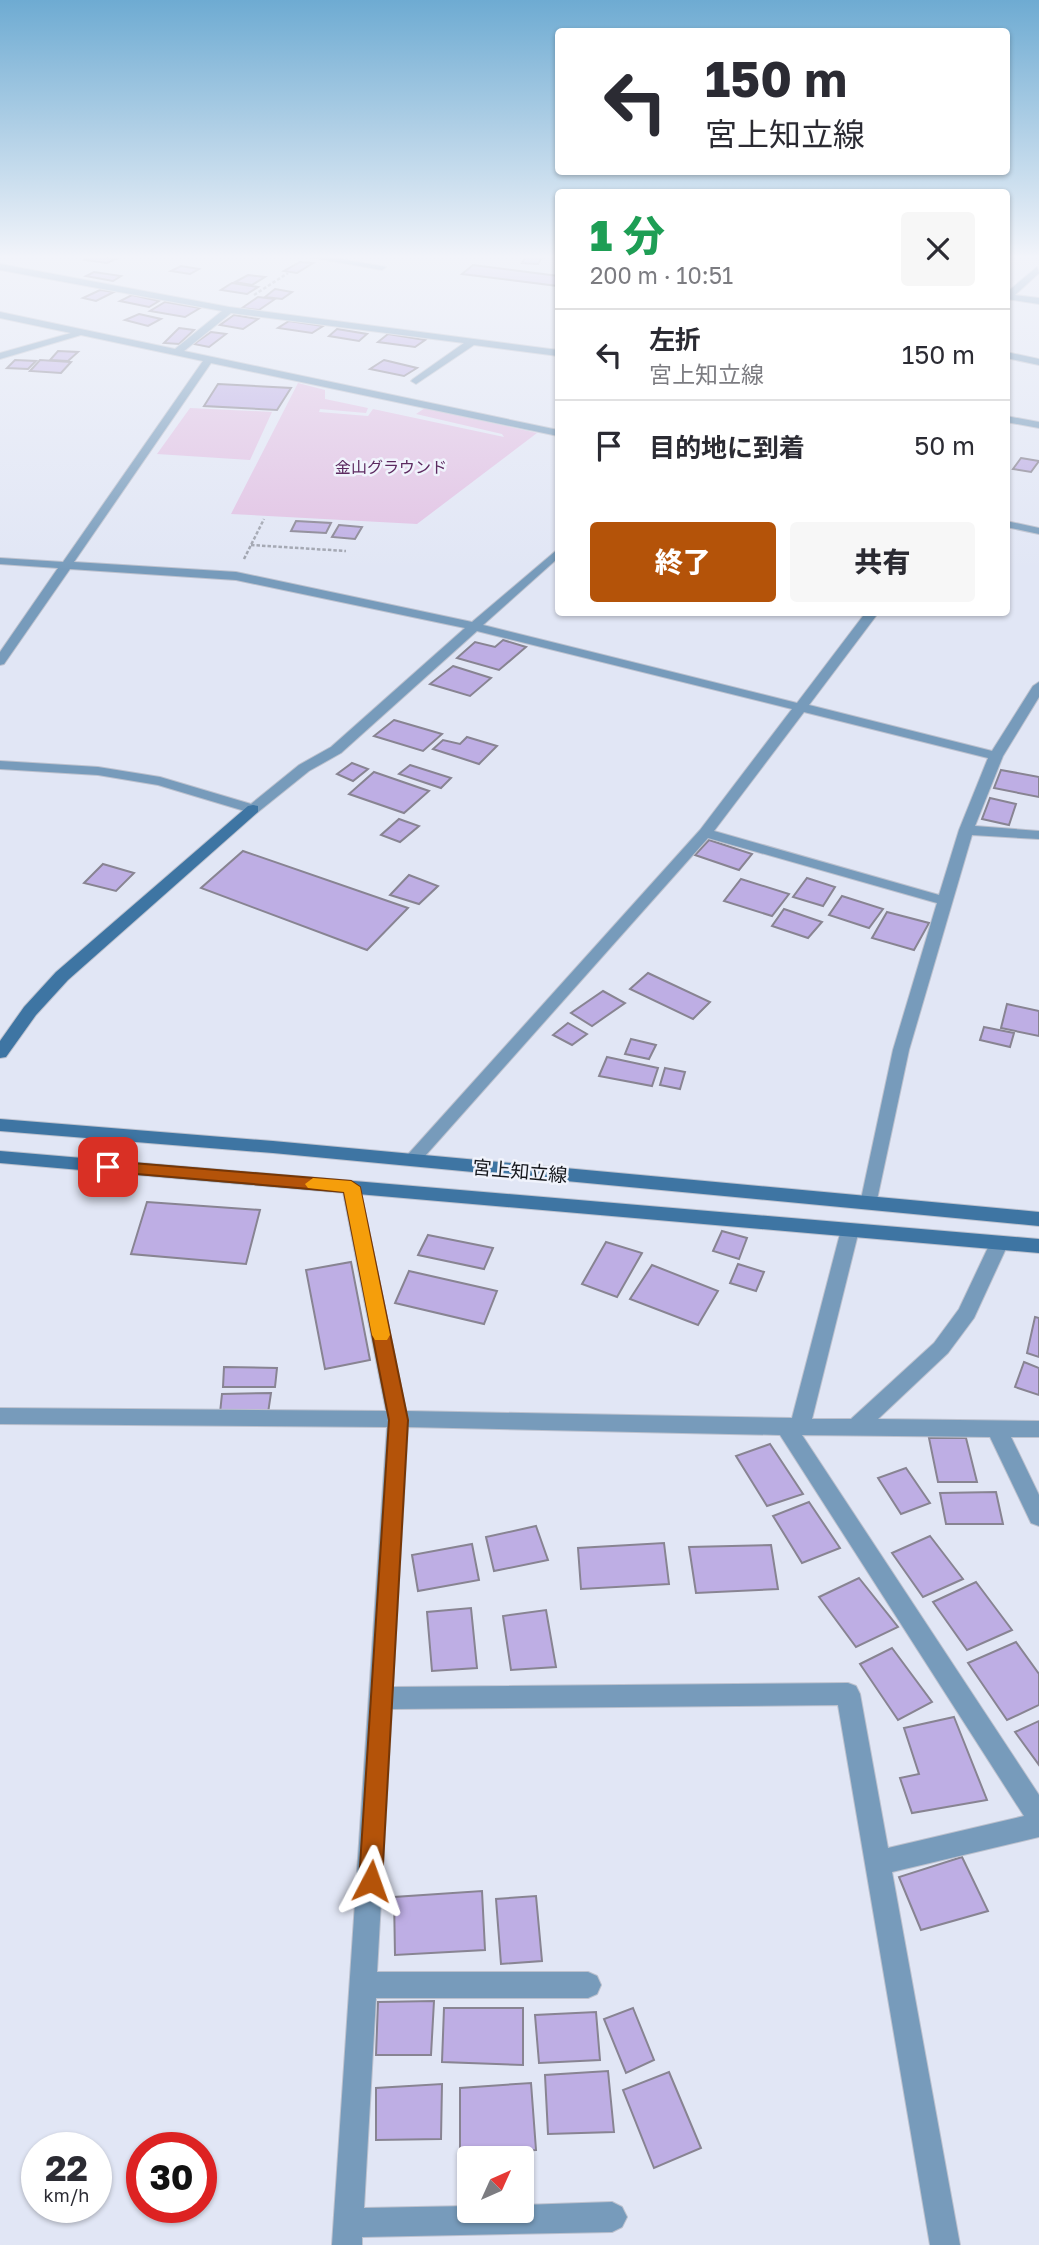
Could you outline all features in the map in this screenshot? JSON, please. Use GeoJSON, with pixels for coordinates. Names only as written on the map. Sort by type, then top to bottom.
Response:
{"type":"FeatureCollection","features":[{"type":"Feature","properties":{"kind":"main road"},"geometry":{"type":"LineString","coordinates":[[0,1053],[30,1011],[62,976],[253,809]]}},
{"type":"Feature","properties":{"kind":"main road","name":"宮上知立線"},"geometry":{"type":"LineString","coordinates":[[0,1125],[1039,1219]]}},
{"type":"Feature","properties":{"kind":"main road","name":"宮上知立線"},"geometry":{"type":"LineString","coordinates":[[0,1157],[1039,1246]]}},
{"type":"Feature","properties":{"kind":"street"},"geometry":{"type":"LineString","coordinates":[[0,661],[208,361]]}},
{"type":"Feature","properties":{"kind":"street"},"geometry":{"type":"LineString","coordinates":[[217,361],[555,432]]}},
{"type":"Feature","properties":{"kind":"street"},"geometry":{"type":"LineString","coordinates":[[416,381],[445,361]]}},
{"type":"Feature","properties":{"kind":"street"},"geometry":{"type":"LineString","coordinates":[[1010,420],[1039,425]]}},
{"type":"Feature","properties":{"kind":"street"},"geometry":{"type":"LineString","coordinates":[[1010,525],[1039,531]]}},
{"type":"Feature","properties":{"kind":"street"},"geometry":{"type":"LineString","coordinates":[[0,765],[98,771],[160,781],[253,809],[304,768],[336,750],[555,555]]}},
{"type":"Feature","properties":{"kind":"street"},"geometry":{"type":"LineString","coordinates":[[0,561],[236,576],[477,627],[801,710],[996,756]]}},
{"type":"Feature","properties":{"kind":"street"},"geometry":{"type":"LineString","coordinates":[[411,1161],[705,833],[870,616]]}},
{"type":"Feature","properties":{"kind":"street"},"geometry":{"type":"LineString","coordinates":[[869,1204],[901,1050],[966,830],[996,756],[1039,686]]}},
{"type":"Feature","properties":{"kind":"street"},"geometry":{"type":"LineString","coordinates":[[966,830],[1039,835]]}},
{"type":"Feature","properties":{"kind":"street"},"geometry":{"type":"LineString","coordinates":[[705,833],[945,901]]}},
{"type":"Feature","properties":{"kind":"street"},"geometry":{"type":"LineString","coordinates":[[351,1187],[398,1420],[348,2234],[612,2217]]}},
{"type":"Feature","properties":{"kind":"street"},"geometry":{"type":"LineString","coordinates":[[850,1230],[792,1426],[1039,1817]]}},
{"type":"Feature","properties":{"kind":"street"},"geometry":{"type":"LineString","coordinates":[[856,1427],[941,1348],[967,1313],[1000,1242]]}},
{"type":"Feature","properties":{"kind":"street"},"geometry":{"type":"LineString","coordinates":[[0,1416],[549,1420],[1039,1429]]}},
{"type":"Feature","properties":{"kind":"street"},"geometry":{"type":"LineString","coordinates":[[996,1428],[1039,1517]]}},
{"type":"Feature","properties":{"kind":"street"},"geometry":{"type":"LineString","coordinates":[[383,1698],[848,1694],[945,2245]]}},
{"type":"Feature","properties":{"kind":"street"},"geometry":{"type":"LineString","coordinates":[[878,1863],[1039,1825]]}},
{"type":"Feature","properties":{"kind":"street"},"geometry":{"type":"LineString","coordinates":[[364,1985],[588,1985]]}},
{"type":"Feature","properties":{"kind":"path"},"geometry":{"type":"LineString","coordinates":[[236,576],[264,519]]}},
{"type":"Feature","properties":{"kind":"path"},"geometry":{"type":"LineString","coordinates":[[251,545],[346,551]]}},
{"type":"Feature","properties":{"kind":"green space","name":"金山グラウンド"},"geometry":{"type":"Polygon","coordinates":[[[298,383],[325,390],[325,399],[368,408],[366,413],[320,409],[319,412],[368,416],[373,409],[504,437],[502,434],[416,414],[425,408],[537,433],[417,524],[231,514],[298,383]]]}},
{"type":"Feature","properties":{"kind":"green space"},"geometry":{"type":"Polygon","coordinates":[[[190,408],[272,412],[250,460],[157,454],[190,408]]]}},
{"type":"Feature","properties":{"kind":"building"},"geometry":{"type":"Polygon","coordinates":[[[14,361],[36,361],[28,369],[7,368],[14,361]]]}},
{"type":"Feature","properties":{"kind":"building"},"geometry":{"type":"Polygon","coordinates":[[[39,361],[71,362],[61,373],[30,371],[39,361]]]}},
{"type":"Feature","properties":{"kind":"building"},"geometry":{"type":"Polygon","coordinates":[[[383,361],[417,368],[404,376],[370,369],[383,361]]]}},
{"type":"Feature","properties":{"kind":"building"},"geometry":{"type":"Polygon","coordinates":[[[218,384],[291,388],[277,410],[204,406],[218,384]]]}},
{"type":"Feature","properties":{"kind":"building"},"geometry":{"type":"Polygon","coordinates":[[[1021,458],[1039,461],[1031,472],[1013,469],[1021,458]]]}},
{"type":"Feature","properties":{"kind":"building"},"geometry":{"type":"Polygon","coordinates":[[[296,521],[331,523],[326,533],[291,531],[296,521]]]}},
{"type":"Feature","properties":{"kind":"building"},"geometry":{"type":"Polygon","coordinates":[[[339,525],[362,527],[355,539],[332,537],[339,525]]]}},
{"type":"Feature","properties":{"kind":"building"},"geometry":{"type":"Polygon","coordinates":[[[503,640],[526,647],[499,670],[457,658],[475,642],[495,647],[503,640]]]}},
{"type":"Feature","properties":{"kind":"building"},"geometry":{"type":"Polygon","coordinates":[[[453,666],[491,678],[470,696],[430,684],[453,666]]]}},
{"type":"Feature","properties":{"kind":"building"},"geometry":{"type":"Polygon","coordinates":[[[394,720],[442,734],[423,751],[374,736],[394,720]]]}},
{"type":"Feature","properties":{"kind":"building"},"geometry":{"type":"Polygon","coordinates":[[[467,737],[497,746],[479,764],[433,749],[443,740],[460,744],[467,737]]]}},
{"type":"Feature","properties":{"kind":"building"},"geometry":{"type":"Polygon","coordinates":[[[352,763],[368,769],[353,781],[337,774],[352,763]]]}},
{"type":"Feature","properties":{"kind":"building"},"geometry":{"type":"Polygon","coordinates":[[[410,765],[451,778],[441,788],[399,774],[410,765]]]}},
{"type":"Feature","properties":{"kind":"building"},"geometry":{"type":"Polygon","coordinates":[[[1001,770],[1039,777],[1039,797],[994,788],[1001,770]]]}},
{"type":"Feature","properties":{"kind":"building"},"geometry":{"type":"Polygon","coordinates":[[[374,772],[429,791],[404,813],[349,794],[374,772]]]}},
{"type":"Feature","properties":{"kind":"building"},"geometry":{"type":"Polygon","coordinates":[[[990,798],[1016,804],[1009,825],[982,819],[990,798]]]}},
{"type":"Feature","properties":{"kind":"building"},"geometry":{"type":"Polygon","coordinates":[[[399,819],[419,826],[400,842],[381,835],[399,819]]]}},
{"type":"Feature","properties":{"kind":"building"},"geometry":{"type":"Polygon","coordinates":[[[709,840],[752,854],[739,870],[695,855],[709,840]]]}},
{"type":"Feature","properties":{"kind":"building"},"geometry":{"type":"Polygon","coordinates":[[[243,851],[408,908],[367,950],[201,888],[243,851]]]}},
{"type":"Feature","properties":{"kind":"building"},"geometry":{"type":"Polygon","coordinates":[[[103,864],[134,873],[116,891],[84,883],[103,864]]]}},
{"type":"Feature","properties":{"kind":"building"},"geometry":{"type":"Polygon","coordinates":[[[409,875],[438,886],[419,904],[390,895],[409,875]]]}},
{"type":"Feature","properties":{"kind":"building"},"geometry":{"type":"Polygon","coordinates":[[[807,878],[835,887],[823,906],[793,897],[807,878]]]}},
{"type":"Feature","properties":{"kind":"building"},"geometry":{"type":"Polygon","coordinates":[[[741,879],[789,894],[772,916],[724,901],[741,879]]]}},
{"type":"Feature","properties":{"kind":"building"},"geometry":{"type":"Polygon","coordinates":[[[842,896],[883,909],[869,928],[829,915],[842,896]]]}},
{"type":"Feature","properties":{"kind":"building"},"geometry":{"type":"Polygon","coordinates":[[[784,909],[822,922],[808,938],[772,926],[784,909]]]}},
{"type":"Feature","properties":{"kind":"building"},"geometry":{"type":"Polygon","coordinates":[[[887,912],[929,923],[914,950],[872,938],[887,912]]]}},
{"type":"Feature","properties":{"kind":"building"},"geometry":{"type":"Polygon","coordinates":[[[648,973],[710,1002],[693,1019],[630,989],[648,973]]]}},
{"type":"Feature","properties":{"kind":"building"},"geometry":{"type":"Polygon","coordinates":[[[603,991],[625,1003],[592,1026],[571,1013],[603,991]]]}},
{"type":"Feature","properties":{"kind":"building"},"geometry":{"type":"Polygon","coordinates":[[[1007,1004],[1039,1011],[1039,1036],[1001,1028],[1007,1004]]]}},
{"type":"Feature","properties":{"kind":"building"},"geometry":{"type":"Polygon","coordinates":[[[568,1023],[587,1034],[572,1045],[553,1035],[568,1023]]]}},
{"type":"Feature","properties":{"kind":"building"},"geometry":{"type":"Polygon","coordinates":[[[984,1027],[1014,1033],[1010,1047],[980,1040],[984,1027]]]}},
{"type":"Feature","properties":{"kind":"building"},"geometry":{"type":"Polygon","coordinates":[[[631,1039],[656,1045],[649,1059],[625,1054],[631,1039]]]}},
{"type":"Feature","properties":{"kind":"building"},"geometry":{"type":"Polygon","coordinates":[[[607,1057],[658,1068],[652,1086],[599,1076],[607,1057]]]}},
{"type":"Feature","properties":{"kind":"building"},"geometry":{"type":"Polygon","coordinates":[[[665,1068],[685,1072],[680,1089],[660,1085],[665,1068]]]}},
{"type":"Feature","properties":{"kind":"building"},"geometry":{"type":"Polygon","coordinates":[[[147,1202],[260,1210],[246,1264],[131,1254],[147,1202]]]}},
{"type":"Feature","properties":{"kind":"building"},"geometry":{"type":"Polygon","coordinates":[[[722,1231],[747,1238],[739,1259],[713,1251],[722,1231]]]}},
{"type":"Feature","properties":{"kind":"building"},"geometry":{"type":"Polygon","coordinates":[[[428,1235],[493,1248],[484,1269],[418,1255],[428,1235]]]}},
{"type":"Feature","properties":{"kind":"building"},"geometry":{"type":"Polygon","coordinates":[[[606,1242],[642,1253],[617,1297],[582,1284],[606,1242]]]}},
{"type":"Feature","properties":{"kind":"building"},"geometry":{"type":"Polygon","coordinates":[[[351,1262],[370,1360],[325,1369],[306,1270],[351,1262]]]}},
{"type":"Feature","properties":{"kind":"building"},"geometry":{"type":"Polygon","coordinates":[[[738,1264],[764,1272],[756,1291],[730,1283],[738,1264]]]}},
{"type":"Feature","properties":{"kind":"building"},"geometry":{"type":"Polygon","coordinates":[[[652,1265],[718,1291],[698,1325],[630,1299],[652,1265]]]}},
{"type":"Feature","properties":{"kind":"building"},"geometry":{"type":"Polygon","coordinates":[[[409,1271],[497,1291],[484,1324],[395,1303],[409,1271]]]}},
{"type":"Feature","properties":{"kind":"building"},"geometry":{"type":"Polygon","coordinates":[[[1035,1317],[1039,1318],[1039,1357],[1027,1353],[1035,1317]]]}},
{"type":"Feature","properties":{"kind":"building"},"geometry":{"type":"Polygon","coordinates":[[[1024,1362],[1039,1368],[1039,1395],[1015,1387],[1024,1362]]]}},
{"type":"Feature","properties":{"kind":"building"},"geometry":{"type":"Polygon","coordinates":[[[224,1367],[277,1368],[275,1387],[223,1387],[224,1367]]]}},
{"type":"Feature","properties":{"kind":"building"},"geometry":{"type":"Polygon","coordinates":[[[271,1393],[268,1413],[220,1413],[222,1394],[271,1393]]]}},
{"type":"Feature","properties":{"kind":"building"},"geometry":{"type":"Polygon","coordinates":[[[929,1438],[966,1438],[977,1482],[938,1482],[929,1438]]]}},
{"type":"Feature","properties":{"kind":"building"},"geometry":{"type":"Polygon","coordinates":[[[770,1444],[803,1494],[767,1506],[736,1456],[770,1444]]]}},
{"type":"Feature","properties":{"kind":"building"},"geometry":{"type":"Polygon","coordinates":[[[906,1468],[930,1503],[901,1514],[878,1478],[906,1468]]]}},
{"type":"Feature","properties":{"kind":"building"},"geometry":{"type":"Polygon","coordinates":[[[996,1492],[1003,1524],[946,1524],[940,1493],[996,1492]]]}},
{"type":"Feature","properties":{"kind":"building"},"geometry":{"type":"Polygon","coordinates":[[[809,1502],[840,1548],[802,1563],[773,1516],[809,1502]]]}},
{"type":"Feature","properties":{"kind":"building"},"geometry":{"type":"Polygon","coordinates":[[[536,1526],[548,1560],[494,1571],[486,1537],[536,1526]]]}},
{"type":"Feature","properties":{"kind":"building"},"geometry":{"type":"Polygon","coordinates":[[[930,1536],[963,1579],[923,1597],[892,1553],[930,1536]]]}},
{"type":"Feature","properties":{"kind":"building"},"geometry":{"type":"Polygon","coordinates":[[[664,1543],[669,1584],[581,1589],[578,1548],[664,1543]]]}},
{"type":"Feature","properties":{"kind":"building"},"geometry":{"type":"Polygon","coordinates":[[[472,1544],[479,1580],[418,1591],[412,1555],[472,1544]]]}},
{"type":"Feature","properties":{"kind":"building"},"geometry":{"type":"Polygon","coordinates":[[[771,1545],[778,1589],[696,1593],[689,1547],[771,1545]]]}},
{"type":"Feature","properties":{"kind":"building"},"geometry":{"type":"Polygon","coordinates":[[[859,1578],[898,1627],[856,1647],[819,1597],[859,1578]]]}},
{"type":"Feature","properties":{"kind":"building"},"geometry":{"type":"Polygon","coordinates":[[[976,1582],[1012,1630],[967,1650],[933,1602],[976,1582]]]}},
{"type":"Feature","properties":{"kind":"building"},"geometry":{"type":"Polygon","coordinates":[[[471,1608],[477,1668],[432,1671],[427,1612],[471,1608]]]}},
{"type":"Feature","properties":{"kind":"building"},"geometry":{"type":"Polygon","coordinates":[[[546,1610],[556,1667],[511,1670],[503,1616],[546,1610]]]}},
{"type":"Feature","properties":{"kind":"building"},"geometry":{"type":"Polygon","coordinates":[[[1016,1642],[1039,1674],[1039,1705],[1007,1720],[968,1663],[1016,1642]]]}},
{"type":"Feature","properties":{"kind":"building"},"geometry":{"type":"Polygon","coordinates":[[[892,1648],[932,1702],[898,1720],[860,1664],[892,1648]]]}},
{"type":"Feature","properties":{"kind":"building"},"geometry":{"type":"Polygon","coordinates":[[[954,1717],[987,1800],[912,1813],[900,1778],[919,1774],[904,1728],[954,1717]]]}},
{"type":"Feature","properties":{"kind":"building"},"geometry":{"type":"Polygon","coordinates":[[[1039,1721],[1039,1765],[1015,1732],[1039,1721]]]}},
{"type":"Feature","properties":{"kind":"building"},"geometry":{"type":"Polygon","coordinates":[[[962,1857],[988,1911],[921,1930],[899,1877],[962,1857]]]}},
{"type":"Feature","properties":{"kind":"building"},"geometry":{"type":"Polygon","coordinates":[[[482,1891],[485,1950],[395,1955],[394,1897],[482,1891]]]}},
{"type":"Feature","properties":{"kind":"building"},"geometry":{"type":"Polygon","coordinates":[[[536,1896],[542,1961],[501,1964],[496,1899],[536,1896]]]}},
{"type":"Feature","properties":{"kind":"building"},"geometry":{"type":"Polygon","coordinates":[[[434,2001],[431,2055],[376,2055],[378,2002],[434,2001]]]}},
{"type":"Feature","properties":{"kind":"building"},"geometry":{"type":"Polygon","coordinates":[[[444,2008],[523,2008],[523,2065],[442,2062],[444,2008]]]}},
{"type":"Feature","properties":{"kind":"building"},"geometry":{"type":"Polygon","coordinates":[[[633,2008],[654,2060],[626,2073],[604,2019],[633,2008]]]}},
{"type":"Feature","properties":{"kind":"building"},"geometry":{"type":"Polygon","coordinates":[[[596,2012],[600,2060],[539,2063],[535,2015],[596,2012]]]}},
{"type":"Feature","properties":{"kind":"building"},"geometry":{"type":"Polygon","coordinates":[[[608,2071],[614,2132],[548,2134],[545,2075],[608,2071]]]}},
{"type":"Feature","properties":{"kind":"building"},"geometry":{"type":"Polygon","coordinates":[[[669,2072],[701,2148],[654,2168],[623,2090],[669,2072]]]}},
{"type":"Feature","properties":{"kind":"building"},"geometry":{"type":"Polygon","coordinates":[[[531,2083],[536,2150],[534,2146],[460,2146],[460,2088],[531,2083]]]}},
{"type":"Feature","properties":{"kind":"building"},"geometry":{"type":"Polygon","coordinates":[[[442,2084],[441,2139],[376,2140],[376,2088],[442,2084]]]}},
{"type":"Feature","properties":{"kind":"slow traffic"},"geometry":{"type":"LineString","coordinates":[[313,1184],[351,1187],[381,1335]]}},
{"type":"Feature","properties":{"kind":"route"},"geometry":{"type":"LineString","coordinates":[[108,1167],[351,1187],[398,1420],[371,1881]]}}]}
